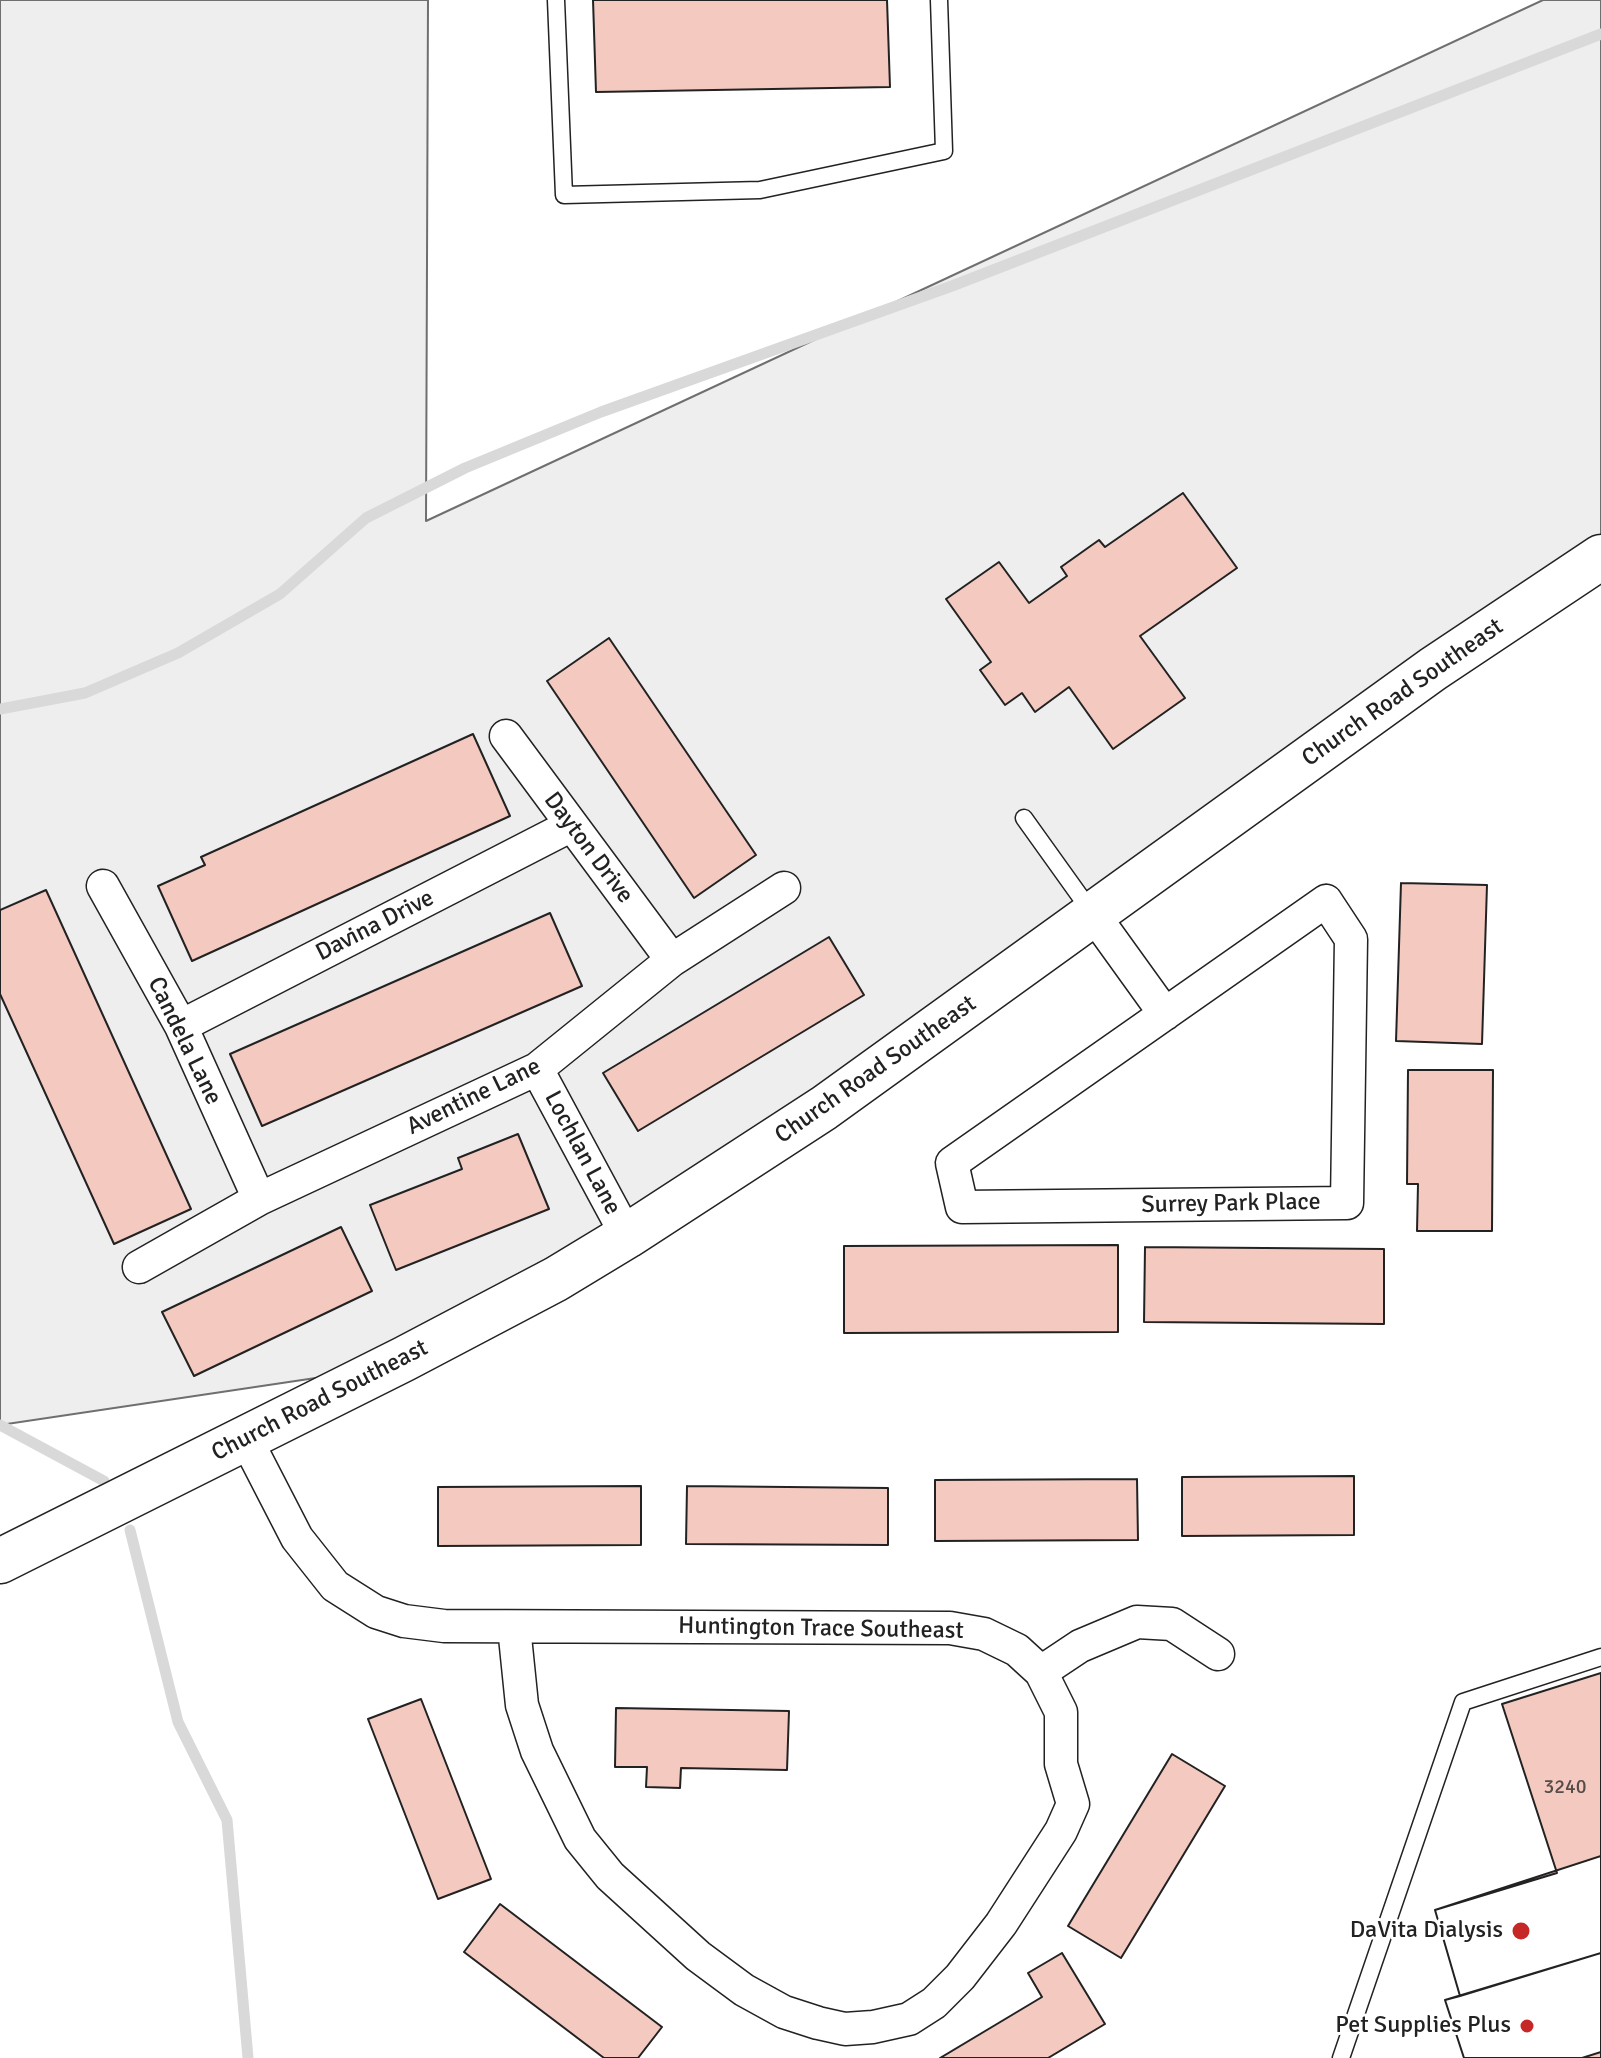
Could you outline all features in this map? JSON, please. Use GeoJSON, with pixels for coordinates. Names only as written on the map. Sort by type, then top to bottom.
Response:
{"type":"FeatureCollection","features":[{"type":"Feature","properties":{"kind":"street","name":"Church Road Southeast"},"geometry":{"type":"LineString","coordinates":[[0,1561],[246,1439],[556,1279],[627,1236],[824,1108],[1433,669],[1601,557]]}},
{"type":"Feature","properties":{"kind":"street","name":"Dayton Drive"},"geometry":{"type":"LineString","coordinates":[[506,736],[672,960]]}},
{"type":"Feature","properties":{"kind":"street","name":"Davina Drive"},"geometry":{"type":"LineString","coordinates":[[181,1026],[570,826]]}},
{"type":"Feature","properties":{"kind":"street","name":"Candela Lane"},"geometry":{"type":"LineString","coordinates":[[103,886],[181,1026],[259,1199]]}},
{"type":"Feature","properties":{"kind":"street","name":"Aventine Lane"},"geometry":{"type":"LineString","coordinates":[[139,1267],[259,1199],[537,1069],[672,960],[784,888]]}},
{"type":"Feature","properties":{"kind":"street","name":"Surrey Park Place"},"geometry":{"type":"LineString","coordinates":[[1326,901],[1351,939],[1347,1203],[962,1207],[952,1163],[1165,1014],[1326,901]]}},
{"type":"Feature","properties":{"kind":"street"},"geometry":{"type":"LineString","coordinates":[[1093,914],[1165,1014]]}},
{"type":"Feature","properties":{"kind":"street","name":"Lochlan Lane"},"geometry":{"type":"LineString","coordinates":[[537,1069],[627,1236]]}},
{"type":"Feature","properties":{"kind":"street","name":"Huntington Trace Southeast"},"geometry":{"type":"LineString","coordinates":[[246,1439],[297,1538],[335,1586],[376,1612],[404,1621],[444,1626],[514,1627],[950,1628],[984,1634],[1017,1650],[1041,1672],[1061,1712],[1061,1764],[1073,1804],[1061,1831],[1001,1924],[960,1977],[934,2003],[909,2019],[845,2029],[784,2012],[744,1990],[698,1956],[610,1876],[580,1839],[537,1751],[522,1705],[514,1627]]}},
{"type":"Feature","properties":{"kind":"street"},"geometry":{"type":"LineString","coordinates":[[1041,1672],[1080,1646],[1137,1622],[1172,1624],[1218,1654]]}},
{"type":"Feature","properties":{"kind":"lane"},"geometry":{"type":"LineString","coordinates":[[556,0],[564,195],[760,190],[944,151],[939,0]]}},
{"type":"Feature","properties":{"kind":"lane"},"geometry":{"type":"LineString","coordinates":[[1024,818],[1093,914]]}},
{"type":"Feature","properties":{"kind":"lane"},"geometry":{"type":"LineString","coordinates":[[1341,2058],[1463,1702],[1601,1657]]}},
{"type":"Feature","properties":{"kind":"shaded area"},"geometry":{"type":"Polygon","coordinates":[[[0,0],[428,0],[426,521],[1543,0],[1601,0],[1601,580],[760,1152],[329,1376],[0,1425],[0,0]]]}},
{"type":"Feature","properties":{"kind":"building"},"geometry":{"type":"Polygon","coordinates":[[[593,0],[887,0],[890,87],[596,92],[593,0]]]}},
{"type":"Feature","properties":{"kind":"building"},"geometry":{"type":"Polygon","coordinates":[[[1183,493],[1237,568],[1140,636],[1185,698],[1113,749],[1069,687],[1035,712],[1022,693],[1005,705],[980,670],[991,662],[946,599],[999,562],[1029,603],[1067,576],[1061,567],[1099,540],[1105,547],[1183,493]]]}},
{"type":"Feature","properties":{"kind":"building"},"geometry":{"type":"Polygon","coordinates":[[[609,638],[756,855],[694,898],[547,681],[609,638]]]}},
{"type":"Feature","properties":{"kind":"building"},"geometry":{"type":"Polygon","coordinates":[[[473,734],[510,816],[192,961],[158,886],[205,865],[201,857],[473,734]]]}},
{"type":"Feature","properties":{"kind":"building"},"geometry":{"type":"Polygon","coordinates":[[[1401,883],[1487,885],[1482,1044],[1396,1041],[1401,883]]]}},
{"type":"Feature","properties":{"kind":"building"},"geometry":{"type":"Polygon","coordinates":[[[46,890],[191,1209],[114,1244],[0,994],[0,910],[46,890]]]}},
{"type":"Feature","properties":{"kind":"building"},"geometry":{"type":"Polygon","coordinates":[[[550,913],[582,986],[262,1126],[230,1054],[550,913]]]}},
{"type":"Feature","properties":{"kind":"building"},"geometry":{"type":"Polygon","coordinates":[[[829,937],[864,995],[638,1131],[603,1073],[829,937]]]}},
{"type":"Feature","properties":{"kind":"building"},"geometry":{"type":"Polygon","coordinates":[[[1408,1070],[1493,1070],[1492,1231],[1417,1231],[1418,1184],[1407,1184],[1408,1070]]]}},
{"type":"Feature","properties":{"kind":"building"},"geometry":{"type":"Polygon","coordinates":[[[518,1134],[549,1209],[396,1270],[370,1205],[462,1169],[458,1158],[518,1134]]]}},
{"type":"Feature","properties":{"kind":"building"},"geometry":{"type":"Polygon","coordinates":[[[341,1227],[372,1291],[194,1376],[162,1312],[341,1227]]]}},
{"type":"Feature","properties":{"kind":"building"},"geometry":{"type":"Polygon","coordinates":[[[1118,1245],[1118,1332],[844,1333],[844,1246],[1118,1245]]]}},
{"type":"Feature","properties":{"kind":"building"},"geometry":{"type":"Polygon","coordinates":[[[1145,1247],[1384,1249],[1384,1324],[1144,1322],[1145,1247]]]}},
{"type":"Feature","properties":{"kind":"building"},"geometry":{"type":"Polygon","coordinates":[[[1354,1476],[1354,1535],[1182,1536],[1182,1477],[1354,1476]]]}},
{"type":"Feature","properties":{"kind":"building"},"geometry":{"type":"Polygon","coordinates":[[[1137,1479],[1138,1540],[935,1541],[935,1480],[1137,1479]]]}},
{"type":"Feature","properties":{"kind":"building"},"geometry":{"type":"Polygon","coordinates":[[[641,1486],[641,1545],[438,1546],[438,1487],[641,1486]]]}},
{"type":"Feature","properties":{"kind":"building"},"geometry":{"type":"Polygon","coordinates":[[[687,1486],[888,1488],[888,1545],[686,1544],[687,1486]]]}},
{"type":"Feature","properties":{"kind":"building"},"geometry":{"type":"Polygon","coordinates":[[[1601,1673],[1601,2058],[1464,2058],[1445,2000],[1460,1996],[1435,1910],[1557,1873],[1502,1704],[1601,1673]]]}},
{"type":"Feature","properties":{"kind":"building"},"geometry":{"type":"Polygon","coordinates":[[[421,1699],[491,1879],[438,1899],[368,1719],[421,1699]]]}},
{"type":"Feature","properties":{"kind":"building"},"geometry":{"type":"Polygon","coordinates":[[[616,1708],[789,1711],[787,1770],[681,1768],[680,1788],[646,1787],[647,1767],[615,1767],[616,1708]]]}},
{"type":"Feature","properties":{"kind":"building"},"geometry":{"type":"Polygon","coordinates":[[[1172,1754],[1225,1786],[1121,1958],[1068,1926],[1172,1754]]]}},
{"type":"Feature","properties":{"kind":"building","name":"DaVita Dialysis"},"geometry":{"type":"Polygon","coordinates":[[[1601,1856],[1601,1953],[1460,1996],[1435,1910],[1601,1856]]]}},
{"type":"Feature","properties":{"kind":"building"},"geometry":{"type":"Polygon","coordinates":[[[500,1904],[662,2027],[638,2058],[604,2058],[464,1952],[500,1904]]]}},
{"type":"Feature","properties":{"kind":"building"},"geometry":{"type":"Polygon","coordinates":[[[1062,1953],[1105,2024],[1048,2058],[940,2058],[1042,1997],[1028,1973],[1062,1953]]]}},
{"type":"Feature","properties":{"kind":"building","name":"Pet Supplies Plus"},"geometry":{"type":"Polygon","coordinates":[[[1601,1953],[1601,2052],[1582,2058],[1464,2058],[1445,2000],[1601,1953]]]}},
{"type":"Feature","properties":{"kind":"waterway"},"geometry":{"type":"LineString","coordinates":[[0,709],[85,693],[178,653],[280,594],[366,518],[465,468],[601,412],[952,286],[1601,34]]}},
{"type":"Feature","properties":{"kind":"waterway"},"geometry":{"type":"LineString","coordinates":[[0,1425],[104,1481]]}},
{"type":"Feature","properties":{"kind":"waterway"},"geometry":{"type":"LineString","coordinates":[[130,1530],[178,1722],[227,1820],[248,2058]]}},
{"type":"Feature","properties":{"kind":"place","name":"DaVita Dialysis"},"geometry":{"type":"Point","coordinates":[1521,1931]}},
{"type":"Feature","properties":{"kind":"place","name":"Pet Supplies Plus"},"geometry":{"type":"Point","coordinates":[1527,2026]}}]}
